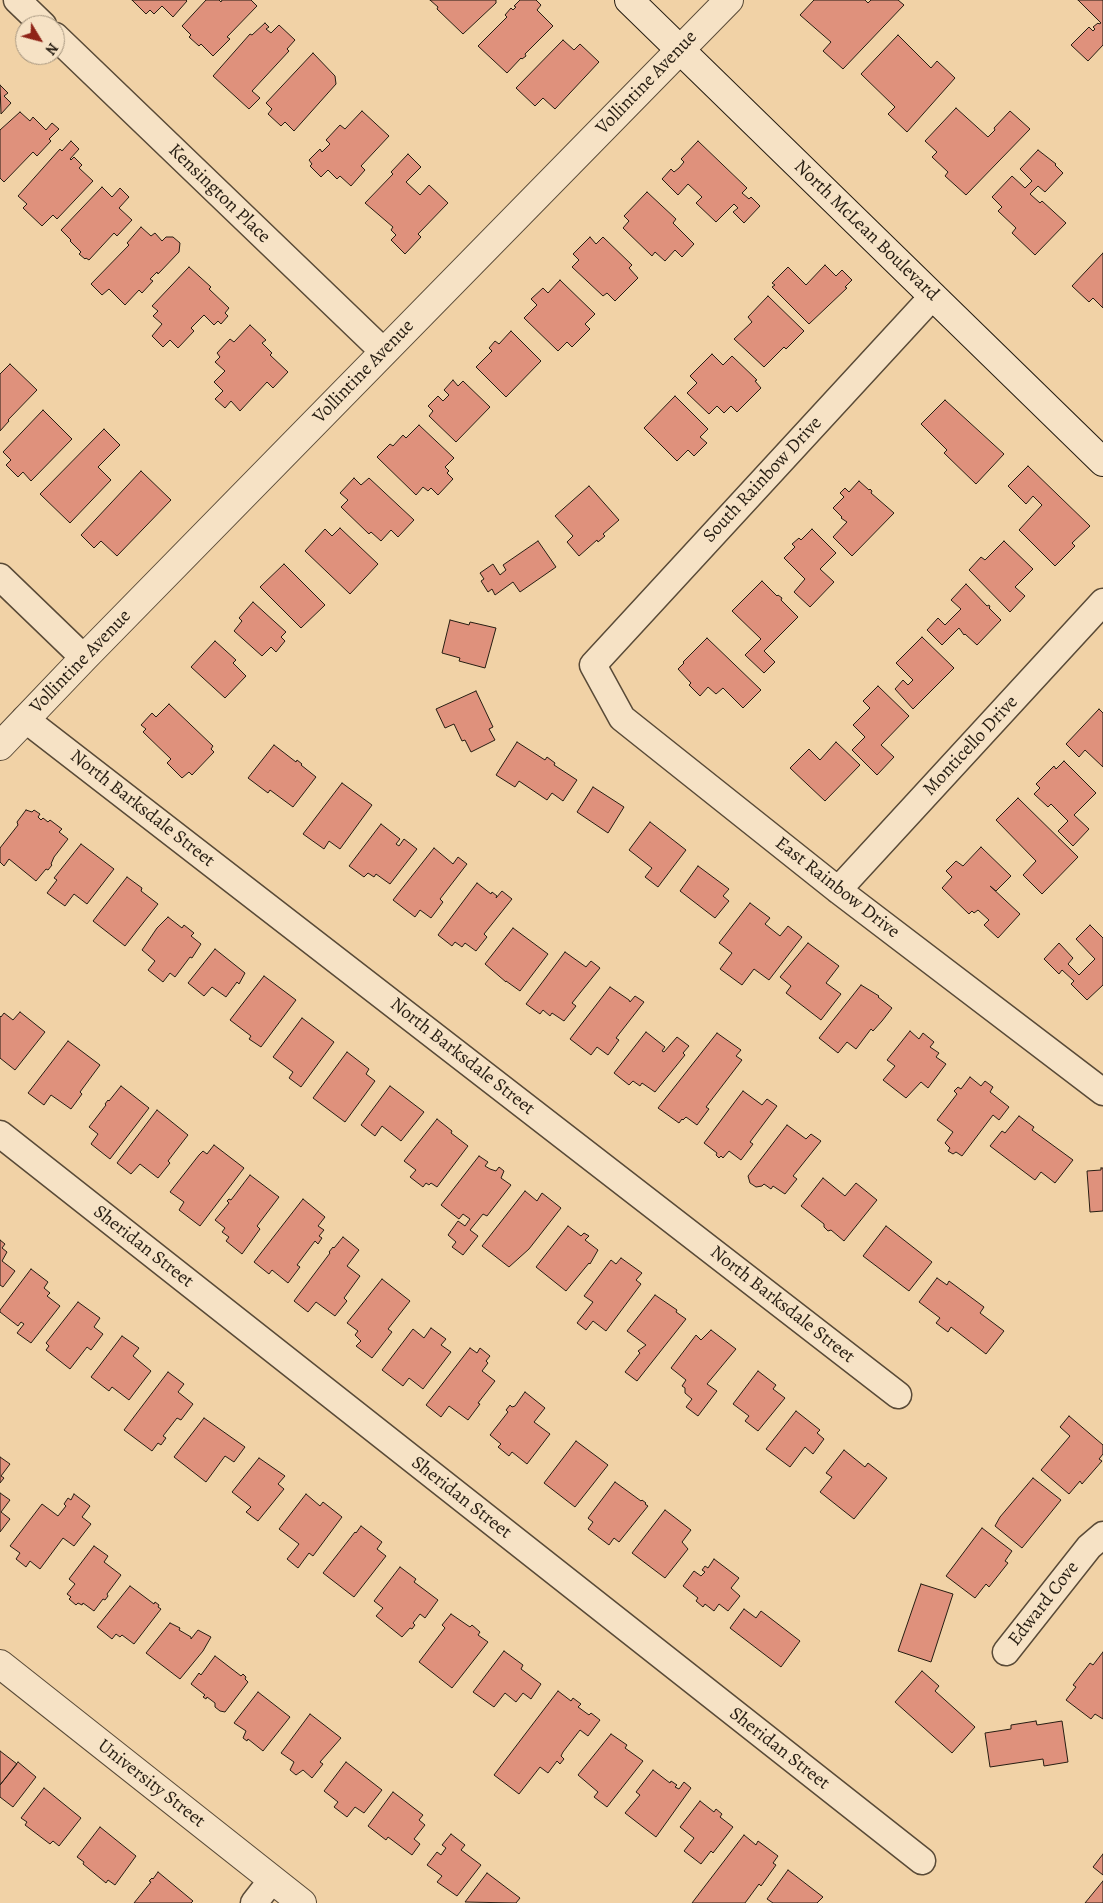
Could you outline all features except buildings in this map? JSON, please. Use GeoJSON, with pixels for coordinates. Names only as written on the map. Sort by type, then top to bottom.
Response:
{"type":"FeatureCollection","features":[{"type":"Feature","properties":{"kind":"street"},"geometry":{"type":"LineString","coordinates":[[17,0],[33,15]]}},
{"type":"Feature","properties":{"kind":"street","name":"North McLean Boulevard"},"geometry":{"type":"LineString","coordinates":[[629,0],[1103,462]]}},
{"type":"Feature","properties":{"kind":"street","name":"Vollintine Avenue"},"geometry":{"type":"LineString","coordinates":[[0,746],[729,0]]}},
{"type":"Feature","properties":{"kind":"street","name":"Kensington Place"},"geometry":{"type":"LineString","coordinates":[[65,46],[384,352]]}},
{"type":"Feature","properties":{"kind":"street","name":"South Rainbow Drive"},"geometry":{"type":"LineString","coordinates":[[593,665],[933,296]]}},
{"type":"Feature","properties":{"kind":"street"},"geometry":{"type":"LineString","coordinates":[[0,577],[84,658]]}},
{"type":"Feature","properties":{"kind":"street","name":"Monticello Drive"},"geometry":{"type":"LineString","coordinates":[[838,890],[1103,602]]}},
{"type":"Feature","properties":{"kind":"street","name":"East Rainbow Drive"},"geometry":{"type":"LineString","coordinates":[[593,665],[622,718],[838,890],[1103,1092]]}},
{"type":"Feature","properties":{"kind":"street","name":"North Barksdale Street"},"geometry":{"type":"LineString","coordinates":[[26,719],[898,1395]]}},
{"type":"Feature","properties":{"kind":"street","name":"Sheridan Street"},"geometry":{"type":"LineString","coordinates":[[0,1134],[922,1861]]}},
{"type":"Feature","properties":{"kind":"street","name":"Edward Cove"},"geometry":{"type":"LineString","coordinates":[[1006,1652],[1088,1547],[1103,1535]]}},
{"type":"Feature","properties":{"kind":"street","name":"University Street"},"geometry":{"type":"LineString","coordinates":[[0,1664],[302,1903]]}},
{"type":"Feature","properties":{"kind":"street"},"geometry":{"type":"LineString","coordinates":[[254,1903],[272,1880]]}}]}
